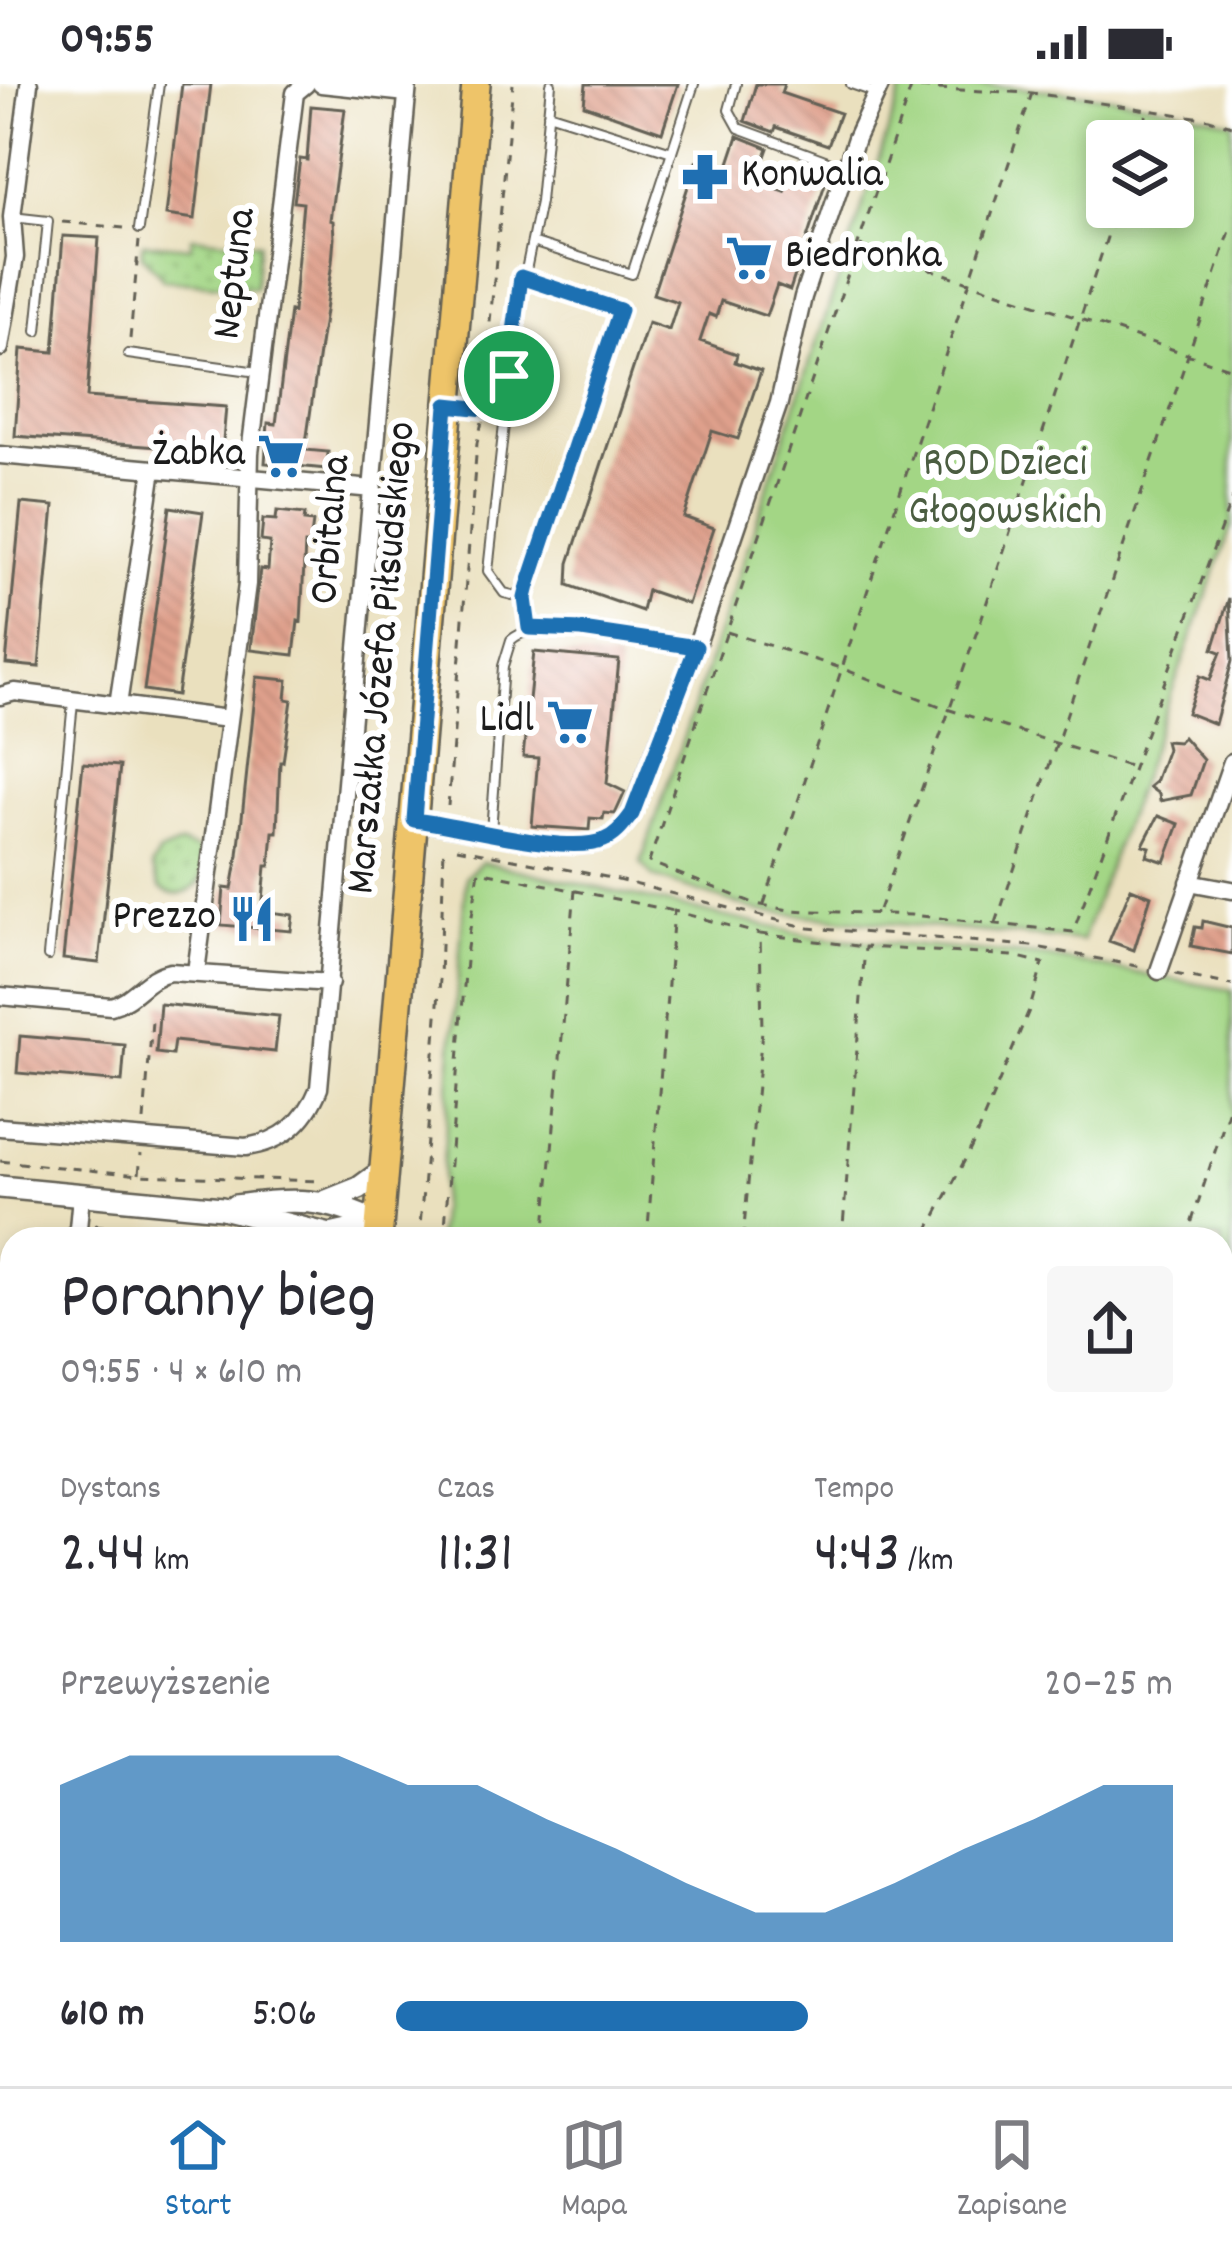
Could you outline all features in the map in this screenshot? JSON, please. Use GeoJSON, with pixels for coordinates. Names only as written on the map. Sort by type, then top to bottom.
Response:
{"type":"FeatureCollection","features":[{"type":"Feature","properties":{"kind":"main road","name":"Marszałka Józefa Piłsudskiego"},"geometry":{"type":"LineString","coordinates":[[379,1227],[476,84]]}},
{"type":"Feature","properties":{"kind":"street"},"geometry":{"type":"LineString","coordinates":[[0,348],[16,244],[12,217],[29,84]]}},
{"type":"Feature","properties":{"kind":"street","name":"Neptuna"},"geometry":{"type":"LineString","coordinates":[[196,972],[247,584],[250,453],[296,93],[306,84]]}},
{"type":"Feature","properties":{"kind":"street"},"geometry":{"type":"LineString","coordinates":[[321,84],[407,88]]}},
{"type":"Feature","properties":{"kind":"street","name":"Orbitalna"},"geometry":{"type":"LineString","coordinates":[[0,1126],[263,1145],[295,1126],[311,1108],[319,1088],[407,88]]}},
{"type":"Feature","properties":{"kind":"street"},"geometry":{"type":"LineString","coordinates":[[414,820],[586,845],[613,835],[632,814],[696,647],[779,403],[802,297],[879,88]]}},
{"type":"Feature","properties":{"kind":"street"},"geometry":{"type":"LineString","coordinates":[[0,455],[373,490]]}},
{"type":"Feature","properties":{"kind":"street"},"geometry":{"type":"LineString","coordinates":[[118,705],[153,469]]}},
{"type":"Feature","properties":{"kind":"street"},"geometry":{"type":"LineString","coordinates":[[0,696],[15,692],[228,719]]}},
{"type":"Feature","properties":{"kind":"street"},"geometry":{"type":"LineString","coordinates":[[1159,971],[1232,762]]}},
{"type":"Feature","properties":{"kind":"street"},"geometry":{"type":"LineString","coordinates":[[1190,882],[1232,890]]}},
{"type":"Feature","properties":{"kind":"street"},"geometry":{"type":"LineString","coordinates":[[0,996],[111,1006],[123,1003],[158,974],[196,972],[330,983]]}},
{"type":"Feature","properties":{"kind":"street"},"geometry":{"type":"LineString","coordinates":[[222,1208],[359,1188],[385,1169]]}},
{"type":"Feature","properties":{"kind":"street"},"geometry":{"type":"LineString","coordinates":[[0,1187],[222,1208],[295,1227]]}},
{"type":"Feature","properties":{"kind":"street"},"geometry":{"type":"LineString","coordinates":[[323,1191],[371,1227]]}},
{"type":"Feature","properties":{"kind":"street"},"geometry":{"type":"LineString","coordinates":[[77,1227],[81,1196]]}},
{"type":"Feature","properties":{"kind":"lane"},"geometry":{"type":"LineString","coordinates":[[140,230],[159,84]]}},
{"type":"Feature","properties":{"kind":"lane"},"geometry":{"type":"LineString","coordinates":[[525,598],[504,593],[488,571],[521,277],[532,242],[551,84]]}},
{"type":"Feature","properties":{"kind":"lane"},"geometry":{"type":"LineString","coordinates":[[532,242],[632,274],[694,84]]}},
{"type":"Feature","properties":{"kind":"lane"},"geometry":{"type":"LineString","coordinates":[[736,84],[729,110],[739,128],[846,168]]}},
{"type":"Feature","properties":{"kind":"lane"},"geometry":{"type":"LineString","coordinates":[[851,84],[879,88]]}},
{"type":"Feature","properties":{"kind":"lane"},"geometry":{"type":"LineString","coordinates":[[548,112],[672,152]]}},
{"type":"Feature","properties":{"kind":"lane"},"geometry":{"type":"LineString","coordinates":[[12,217],[48,221],[37,331]]}},
{"type":"Feature","properties":{"kind":"lane"},"geometry":{"type":"LineString","coordinates":[[521,277],[620,310],[525,598],[529,628]]}},
{"type":"Feature","properties":{"kind":"lane"},"geometry":{"type":"LineString","coordinates":[[128,354],[261,372]]}},
{"type":"Feature","properties":{"kind":"lane"},"geometry":{"type":"LineString","coordinates":[[447,405],[483,413],[504,411]]}},
{"type":"Feature","properties":{"kind":"lane"},"geometry":{"type":"LineString","coordinates":[[491,832],[503,666],[511,640],[529,628],[582,630],[696,647]]}},
{"type":"Feature","properties":{"kind":"lane"},"geometry":{"type":"LineString","coordinates":[[48,956],[74,700]]}},
{"type":"Feature","properties":{"kind":"path"},"geometry":{"type":"LineString","coordinates":[[420,1227],[440,979],[442,869],[512,84]]}},
{"type":"Feature","properties":{"kind":"path"},"geometry":{"type":"LineString","coordinates":[[1232,126],[1032,93],[911,88],[650,862],[763,905],[1073,932],[1232,498]]}},
{"type":"Feature","properties":{"kind":"path"},"geometry":{"type":"LineString","coordinates":[[763,905],[1032,93]]}},
{"type":"Feature","properties":{"kind":"path"},"geometry":{"type":"LineString","coordinates":[[1145,120],[1148,109]]}},
{"type":"Feature","properties":{"kind":"path"},"geometry":{"type":"LineString","coordinates":[[48,221],[140,230],[128,354]]}},
{"type":"Feature","properties":{"kind":"path"},"geometry":{"type":"LineString","coordinates":[[995,925],[1232,225]]}},
{"type":"Feature","properties":{"kind":"path"},"geometry":{"type":"LineString","coordinates":[[878,914],[1110,228]]}},
{"type":"Feature","properties":{"kind":"path"},"geometry":{"type":"LineString","coordinates":[[859,245],[1232,369]]}},
{"type":"Feature","properties":{"kind":"path"},"geometry":{"type":"LineString","coordinates":[[496,261],[521,277]]}},
{"type":"Feature","properties":{"kind":"path"},"geometry":{"type":"LineString","coordinates":[[727,632],[1133,768]]}},
{"type":"Feature","properties":{"kind":"path"},"geometry":{"type":"LineString","coordinates":[[457,848],[606,877],[809,928],[1031,946],[1232,985]]}},
{"type":"Feature","properties":{"kind":"path"},"geometry":{"type":"LineString","coordinates":[[445,1227],[467,948],[479,871],[575,888],[760,934],[865,947],[1014,956],[1043,963],[1030,1008],[972,1146],[929,1227]]}},
{"type":"Feature","properties":{"kind":"path"},"geometry":{"type":"LineString","coordinates":[[545,1227],[575,888]]}},
{"type":"Feature","properties":{"kind":"path"},"geometry":{"type":"LineString","coordinates":[[648,1227],[674,911]]}},
{"type":"Feature","properties":{"kind":"path"},"geometry":{"type":"LineString","coordinates":[[744,1227],[762,1030],[760,934]]}},
{"type":"Feature","properties":{"kind":"path"},"geometry":{"type":"LineString","coordinates":[[843,1227],[865,947]]}},
{"type":"Feature","properties":{"kind":"path"},"geometry":{"type":"LineString","coordinates":[[139,1175],[152,1021]]}},
{"type":"Feature","properties":{"kind":"path"},"geometry":{"type":"LineString","coordinates":[[1190,1227],[1232,1100]]}},
{"type":"Feature","properties":{"kind":"path"},"geometry":{"type":"LineString","coordinates":[[0,1161],[323,1191]]}},
{"type":"Feature","properties":{"kind":"green space","name":"ROD Dzieci Głogowskich"},"geometry":{"type":"Polygon","coordinates":[[[904,84],[1070,92],[1152,103],[1232,122],[1232,525],[1082,941],[758,911],[653,877],[641,863],[904,84]]]}},
{"type":"Feature","properties":{"kind":"green space"},"geometry":{"type":"Polygon","coordinates":[[[192,237],[259,243],[255,288],[164,280],[142,255],[143,243],[191,247],[192,237]]]}},
{"type":"Feature","properties":{"kind":"green space"},"geometry":{"type":"Polygon","coordinates":[[[181,844],[199,850],[207,859],[200,882],[176,894],[160,888],[152,866],[159,853],[181,844]]]}},
{"type":"Feature","properties":{"kind":"green space"},"geometry":{"type":"Polygon","coordinates":[[[482,862],[816,937],[1046,957],[1232,990],[1232,1227],[438,1227],[466,876],[482,862]]]}},
{"type":"Feature","properties":{"kind":"building"},"geometry":{"type":"Polygon","coordinates":[[[182,84],[211,84],[195,219],[166,215],[182,84]]]}},
{"type":"Feature","properties":{"kind":"building"},"geometry":{"type":"Polygon","coordinates":[[[586,84],[678,84],[662,132],[584,105],[586,84]]]}},
{"type":"Feature","properties":{"kind":"building"},"geometry":{"type":"Polygon","coordinates":[[[756,84],[784,84],[781,93],[840,113],[828,145],[745,121],[756,84]]]}},
{"type":"Feature","properties":{"kind":"building"},"geometry":{"type":"Polygon","coordinates":[[[311,106],[345,109],[330,220],[332,262],[305,450],[328,452],[327,469],[265,463],[268,423],[276,424],[293,312],[303,203],[294,202],[300,159],[307,160],[311,106]]]}},
{"type":"Feature","properties":{"kind":"building"},"geometry":{"type":"Polygon","coordinates":[[[738,136],[768,148],[756,182],[785,192],[792,173],[825,184],[790,290],[777,285],[766,316],[721,301],[716,317],[709,314],[700,341],[737,354],[735,362],[761,371],[738,439],[712,431],[684,517],[714,528],[688,604],[647,590],[642,611],[568,585],[569,563],[648,323],[669,330],[678,302],[653,294],[696,162],[726,172],[738,136]]]}},
{"type":"Feature","properties":{"kind":"building"},"geometry":{"type":"Polygon","coordinates":[[[63,236],[99,238],[87,397],[226,407],[222,452],[15,436],[21,349],[54,352],[63,236]]]}},
{"type":"Feature","properties":{"kind":"building"},"geometry":{"type":"Polygon","coordinates":[[[21,503],[54,506],[39,667],[6,664],[21,503]]]}},
{"type":"Feature","properties":{"kind":"building"},"geometry":{"type":"Polygon","coordinates":[[[170,507],[203,512],[177,695],[144,690],[170,507]]]}},
{"type":"Feature","properties":{"kind":"building"},"geometry":{"type":"Polygon","coordinates":[[[277,511],[305,514],[304,521],[313,522],[310,544],[305,544],[301,622],[294,655],[251,650],[260,569],[268,570],[270,542],[261,541],[263,519],[276,520],[277,511]]]}},
{"type":"Feature","properties":{"kind":"building"},"geometry":{"type":"Polygon","coordinates":[[[1229,598],[1232,661],[1215,724],[1187,713],[1200,676],[1210,680],[1221,652],[1213,649],[1229,598]]]}},
{"type":"Feature","properties":{"kind":"building","name":"Lidl"},"geometry":{"type":"Polygon","coordinates":[[[534,652],[619,660],[607,783],[625,792],[615,814],[590,818],[589,830],[532,826],[538,758],[523,757],[534,652]]]}},
{"type":"Feature","properties":{"kind":"building"},"geometry":{"type":"Polygon","coordinates":[[[257,677],[288,680],[286,699],[292,700],[280,762],[277,832],[273,832],[270,866],[266,866],[262,911],[293,915],[291,931],[221,925],[224,888],[232,889],[238,855],[257,677]]]}},
{"type":"Feature","properties":{"kind":"building"},"geometry":{"type":"Polygon","coordinates":[[[1183,737],[1203,760],[1191,795],[1160,801],[1149,787],[1167,749],[1165,741],[1178,742],[1183,737]]]}},
{"type":"Feature","properties":{"kind":"building"},"geometry":{"type":"Polygon","coordinates":[[[83,763],[120,766],[99,963],[63,959],[83,763]]]}},
{"type":"Feature","properties":{"kind":"building"},"geometry":{"type":"Polygon","coordinates":[[[1158,816],[1179,824],[1165,862],[1147,856],[1150,847],[1143,845],[1158,816]]]}},
{"type":"Feature","properties":{"kind":"building"},"geometry":{"type":"Polygon","coordinates":[[[1131,888],[1151,896],[1134,950],[1109,941],[1131,888]]]}},
{"type":"Feature","properties":{"kind":"building"},"geometry":{"type":"Polygon","coordinates":[[[1203,921],[1232,928],[1232,954],[1191,946],[1195,927],[1202,928],[1203,921]]]}},
{"type":"Feature","properties":{"kind":"building"},"geometry":{"type":"Polygon","coordinates":[[[160,1004],[279,1016],[275,1052],[174,1041],[172,1055],[156,1053],[160,1004]]]}},
{"type":"Feature","properties":{"kind":"building"},"geometry":{"type":"Polygon","coordinates":[[[20,1036],[125,1045],[122,1082],[17,1073],[20,1036]]]}},
{"type":"Feature","properties":{"kind":"place","name":"Konwalia"},"geometry":{"type":"Point","coordinates":[705,177]}},
{"type":"Feature","properties":{"kind":"place","name":"Biedronka"},"geometry":{"type":"Point","coordinates":[749,258]}},
{"type":"Feature","properties":{"kind":"place","name":"Żabka"},"geometry":{"type":"Point","coordinates":[281,456]}},
{"type":"Feature","properties":{"kind":"place","name":"Lidl"},"geometry":{"type":"Point","coordinates":[570,722]}},
{"type":"Feature","properties":{"kind":"place","name":"Prezzo"},"geometry":{"type":"Point","coordinates":[252,919]}},
{"type":"Feature","properties":{"kind":"route"},"geometry":{"type":"LineString","coordinates":[[521,277],[620,310],[528,586],[529,628],[638,636],[696,647],[632,814],[613,835],[586,845],[533,841],[414,820],[447,405],[504,411],[509,376],[521,277]]}}]}
